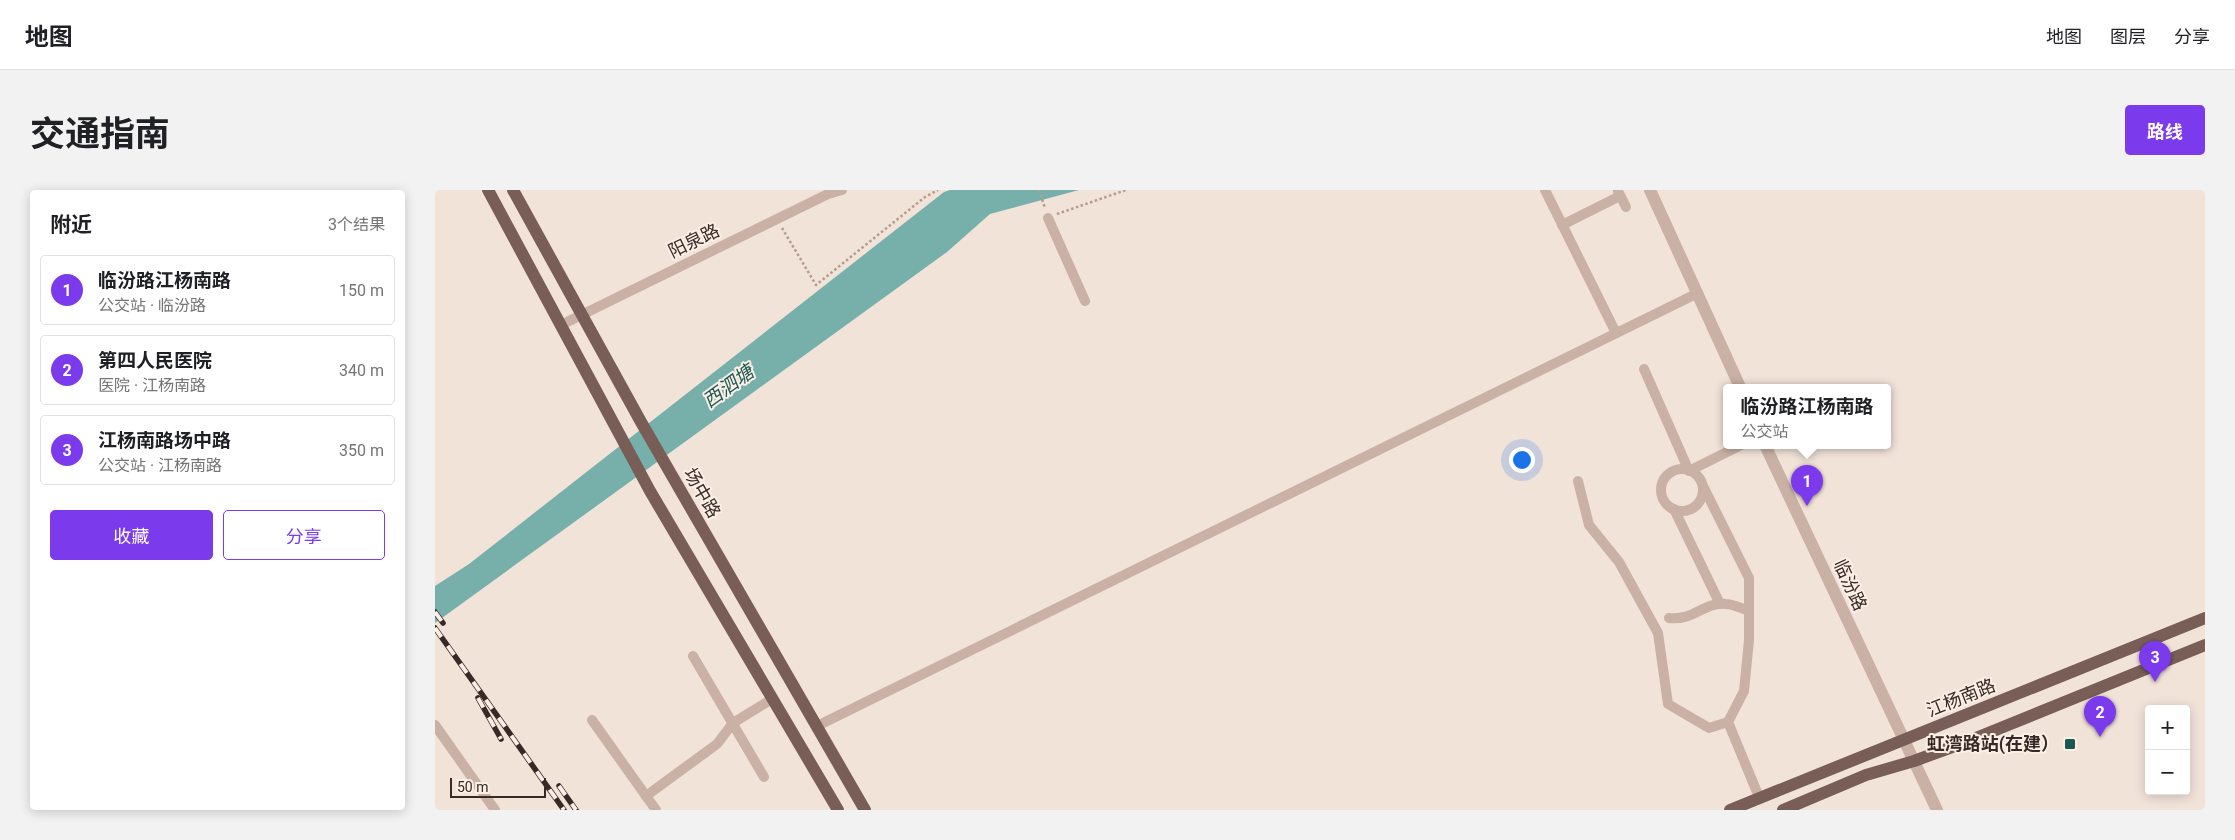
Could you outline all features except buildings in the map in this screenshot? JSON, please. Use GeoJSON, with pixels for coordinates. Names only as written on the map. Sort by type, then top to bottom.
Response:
{"type":"FeatureCollection","features":[{"type":"Feature","properties":{"kind":"main road"},"geometry":{"type":"LineString","coordinates":[[488,190],[650,491],[838,810]]}},
{"type":"Feature","properties":{"kind":"main road","name":"场中路"},"geometry":{"type":"LineString","coordinates":[[513,190],[641,422],[865,810]]}},
{"type":"Feature","properties":{"kind":"main road","name":"江杨南路"},"geometry":{"type":"LineString","coordinates":[[1730,810],[2205,618]]}},
{"type":"Feature","properties":{"kind":"main road"},"geometry":{"type":"LineString","coordinates":[[1783,810],[1866,775],[1914,761],[2205,645]]}},
{"type":"Feature","properties":{"kind":"street","name":"阳泉路"},"geometry":{"type":"LineString","coordinates":[[561,324],[828,194],[842,190]]}},
{"type":"Feature","properties":{"kind":"street"},"geometry":{"type":"LineString","coordinates":[[1545,190],[1616,334]]}},
{"type":"Feature","properties":{"kind":"street"},"geometry":{"type":"LineString","coordinates":[[1650,190],[1699,293],[1739,384]]}},
{"type":"Feature","properties":{"kind":"street"},"geometry":{"type":"LineString","coordinates":[[1562,225],[1619,193],[1626,208]]}},
{"type":"Feature","properties":{"kind":"street"},"geometry":{"type":"LineString","coordinates":[[1046,213],[1085,301]]}},
{"type":"Feature","properties":{"kind":"street"},"geometry":{"type":"LineString","coordinates":[[817,726],[1699,293]]}},
{"type":"Feature","properties":{"kind":"street"},"geometry":{"type":"LineString","coordinates":[[1578,482],[1589,525],[1619,562],[1658,634],[1668,704],[1709,728],[1728,722],[1744,691],[1749,578],[1700,480],[1689,471],[1644,369]]}},
{"type":"Feature","properties":{"kind":"street"},"geometry":{"type":"LineString","coordinates":[[1703,486],[1701,500],[1696,506],[1683,511],[1675,509],[1665,501],[1662,489],[1666,478],[1676,470],[1689,471],[1733,449]]}},
{"type":"Feature","properties":{"kind":"street","name":"临汾路"},"geometry":{"type":"LineString","coordinates":[[1767,449],[1937,810]]}},
{"type":"Feature","properties":{"kind":"street"},"geometry":{"type":"LineString","coordinates":[[1675,509],[1719,604]]}},
{"type":"Feature","properties":{"kind":"street"},"geometry":{"type":"LineString","coordinates":[[1669,618],[1682,619],[1712,605],[1719,604],[1727,604],[1749,611]]}},
{"type":"Feature","properties":{"kind":"street"},"geometry":{"type":"LineString","coordinates":[[693,656],[764,777]]}},
{"type":"Feature","properties":{"kind":"street"},"geometry":{"type":"LineString","coordinates":[[646,796],[717,744],[733,723],[772,699]]}},
{"type":"Feature","properties":{"kind":"street"},"geometry":{"type":"LineString","coordinates":[[592,720],[656,810]]}},
{"type":"Feature","properties":{"kind":"street"},"geometry":{"type":"LineString","coordinates":[[1728,722],[1759,797]]}},
{"type":"Feature","properties":{"kind":"street"},"geometry":{"type":"LineString","coordinates":[[435,725],[495,810]]}},
{"type":"Feature","properties":{"kind":"path"},"geometry":{"type":"LineString","coordinates":[[776,219],[815,285],[937,190]]}},
{"type":"Feature","properties":{"kind":"path"},"geometry":{"type":"LineString","coordinates":[[1039,190],[1046,213],[1126,190]]}},
{"type":"Feature","properties":{"kind":"water","name":"西泗塘"},"geometry":{"type":"Polygon","coordinates":[[[950,190],[1079,190],[990,214],[947,252],[435,623],[435,586],[469,564],[944,192],[950,190]]]}},
{"type":"Feature","properties":{"kind":"railway"},"geometry":{"type":"LineString","coordinates":[[435,612],[443,623]]}},
{"type":"Feature","properties":{"kind":"railway"},"geometry":{"type":"LineString","coordinates":[[435,628],[564,810]]}},
{"type":"Feature","properties":{"kind":"railway"},"geometry":{"type":"LineString","coordinates":[[478,698],[501,739]]}},
{"type":"Feature","properties":{"kind":"railway"},"geometry":{"type":"LineString","coordinates":[[559,786],[576,810]]}},
{"type":"Feature","properties":{"kind":"place","name":"临汾路江杨南路"},"geometry":{"type":"Point","coordinates":[1807,506]}},
{"type":"Feature","properties":{"kind":"place","name":"江杨南路场中路"},"geometry":{"type":"Point","coordinates":[2155,682]}},
{"type":"Feature","properties":{"kind":"place","name":"第四人民医院"},"geometry":{"type":"Point","coordinates":[2100,737]}},
{"type":"Feature","properties":{"kind":"place","name":"虹湾路站(在建）"},"geometry":{"type":"Point","coordinates":[2070,744]}}]}
